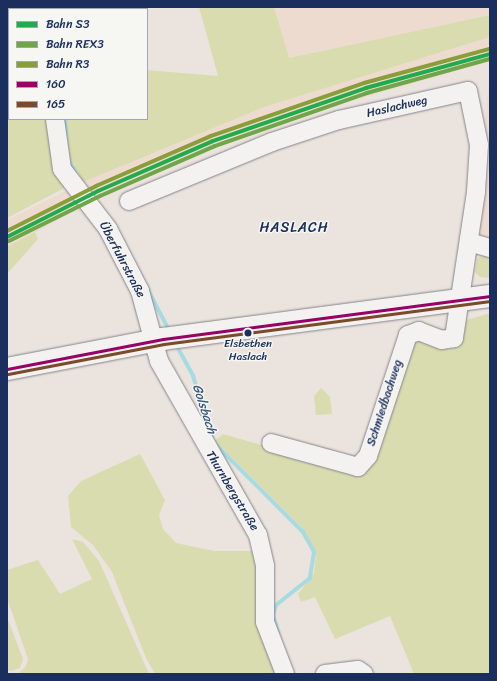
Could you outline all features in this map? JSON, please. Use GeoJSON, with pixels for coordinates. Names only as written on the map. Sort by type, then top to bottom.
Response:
{"type":"FeatureCollection","features":[{"type":"Feature","properties":{"kind":"main road"},"geometry":{"type":"LineString","coordinates":[[7,369],[166,338],[490,296]]}},
{"type":"Feature","properties":{"kind":"street","name":"Haslachweg"},"geometry":{"type":"LineString","coordinates":[[129,201],[272,142],[339,120],[468,91],[479,145],[469,242],[460,299]]}},
{"type":"Feature","properties":{"kind":"street","name":"Überfuhrstraße"},"geometry":{"type":"LineString","coordinates":[[55,120],[62,169],[111,235],[166,338]]}},
{"type":"Feature","properties":{"kind":"street"},"geometry":{"type":"LineString","coordinates":[[469,242],[490,248]]}},
{"type":"Feature","properties":{"kind":"street","name":"Schmiedbachweg"},"geometry":{"type":"LineString","coordinates":[[271,442],[352,467],[365,462],[408,335],[419,331],[442,340],[454,338],[460,299]]}},
{"type":"Feature","properties":{"kind":"street","name":"Thurnbergstraße"},"geometry":{"type":"LineString","coordinates":[[166,338],[159,361],[190,421],[258,535],[265,566],[265,622],[285,674]]}},
{"type":"Feature","properties":{"kind":"street"},"geometry":{"type":"LineString","coordinates":[[325,674],[358,670],[364,674]]}},
{"type":"Feature","properties":{"kind":"shaded area"},"geometry":{"type":"Polygon","coordinates":[[[274,7],[490,7],[490,15],[288,58],[274,7]]]}},
{"type":"Feature","properties":{"kind":"shaded area"},"geometry":{"type":"Polygon","coordinates":[[[490,37],[490,61],[344,103],[216,148],[101,197],[7,247],[7,220],[121,164],[264,107],[490,37]]]}},
{"type":"Feature","properties":{"kind":"shaded area"},"geometry":{"type":"Polygon","coordinates":[[[490,70],[490,240],[475,236],[490,70]]]}},
{"type":"Feature","properties":{"kind":"green space"},"geometry":{"type":"Polygon","coordinates":[[[7,7],[20,8],[8,8],[8,120],[52,120],[70,185],[7,218],[7,7]]]}},
{"type":"Feature","properties":{"kind":"green space"},"geometry":{"type":"Polygon","coordinates":[[[199,7],[274,7],[289,58],[490,15],[490,37],[264,107],[83,182],[69,157],[66,130],[61,120],[148,120],[148,70],[218,76],[199,7]]]}},
{"type":"Feature","properties":{"kind":"green space"},"geometry":{"type":"Polygon","coordinates":[[[35,232],[38,239],[7,274],[7,247],[35,232]]]}},
{"type":"Feature","properties":{"kind":"green space"},"geometry":{"type":"Polygon","coordinates":[[[482,256],[490,256],[490,278],[480,277],[475,272],[477,259],[482,256]]]}},
{"type":"Feature","properties":{"kind":"green space"},"geometry":{"type":"Polygon","coordinates":[[[490,313],[490,674],[414,674],[390,616],[335,639],[315,597],[301,602],[298,594],[314,573],[316,554],[303,529],[215,441],[223,434],[356,472],[411,344],[418,340],[450,349],[460,345],[467,320],[490,313]]]}},
{"type":"Feature","properties":{"kind":"green space"},"geometry":{"type":"Polygon","coordinates":[[[321,388],[330,397],[332,414],[316,415],[314,396],[321,388]]]}},
{"type":"Feature","properties":{"kind":"green space"},"geometry":{"type":"Polygon","coordinates":[[[140,454],[165,500],[159,515],[163,529],[176,543],[214,551],[256,551],[280,674],[155,674],[146,658],[112,572],[93,545],[71,527],[68,496],[81,481],[140,454]]]}},
{"type":"Feature","properties":{"kind":"green space"},"geometry":{"type":"Polygon","coordinates":[[[72,539],[83,542],[99,561],[149,674],[18,674],[26,666],[28,659],[7,598],[7,570],[38,560],[60,594],[92,579],[72,539]]]}},
{"type":"Feature","properties":{"kind":"green space"},"geometry":{"type":"Polygon","coordinates":[[[7,617],[23,659],[20,668],[11,671],[7,670],[7,617]]]}},
{"type":"Feature","properties":{"kind":"waterway","name":"Golsbach"},"geometry":{"type":"LineString","coordinates":[[65,120],[66,134]]}},
{"type":"Feature","properties":{"kind":"waterway","name":"Golsbach"},"geometry":{"type":"LineString","coordinates":[[68,159],[75,172]]}},
{"type":"Feature","properties":{"kind":"waterway","name":"Golsbach"},"geometry":{"type":"LineString","coordinates":[[148,290],[170,332]]}},
{"type":"Feature","properties":{"kind":"waterway","name":"Golsbach"},"geometry":{"type":"LineString","coordinates":[[175,343],[193,376],[212,437]]}},
{"type":"Feature","properties":{"kind":"waterway","name":"Golsbach"},"geometry":{"type":"LineString","coordinates":[[216,445],[303,532],[314,552],[310,578],[276,605],[273,615],[278,632]]}},
{"type":"Feature","properties":{"kind":"rail line","name":"R3"},"geometry":{"type":"LineString","coordinates":[[7,231],[96,186],[211,136],[364,83],[489,49]]}},
{"type":"Feature","properties":{"kind":"rail line","name":"S3"},"geometry":{"type":"LineString","coordinates":[[7,237],[98,191],[213,141],[366,88],[490,54]]}},
{"type":"Feature","properties":{"kind":"rail line","name":"REX3"},"geometry":{"type":"LineString","coordinates":[[9,241],[100,196],[215,146],[367,93],[490,59]]}},
{"type":"Feature","properties":{"kind":"transit line","name":"160"},"geometry":{"type":"LineString","coordinates":[[7,369],[163,339],[490,296]]}},
{"type":"Feature","properties":{"kind":"transit line","name":"165"},"geometry":{"type":"LineString","coordinates":[[8,374],[164,344],[490,301]]}},
{"type":"Feature","properties":{"kind":"place","name":"Elsbethen Haslach"},"geometry":{"type":"Point","coordinates":[248,333]}},
{"type":"Feature","properties":{"kind":"district","name":"HASLACH"},"geometry":{"type":"Point","coordinates":[294,228]}}]}
